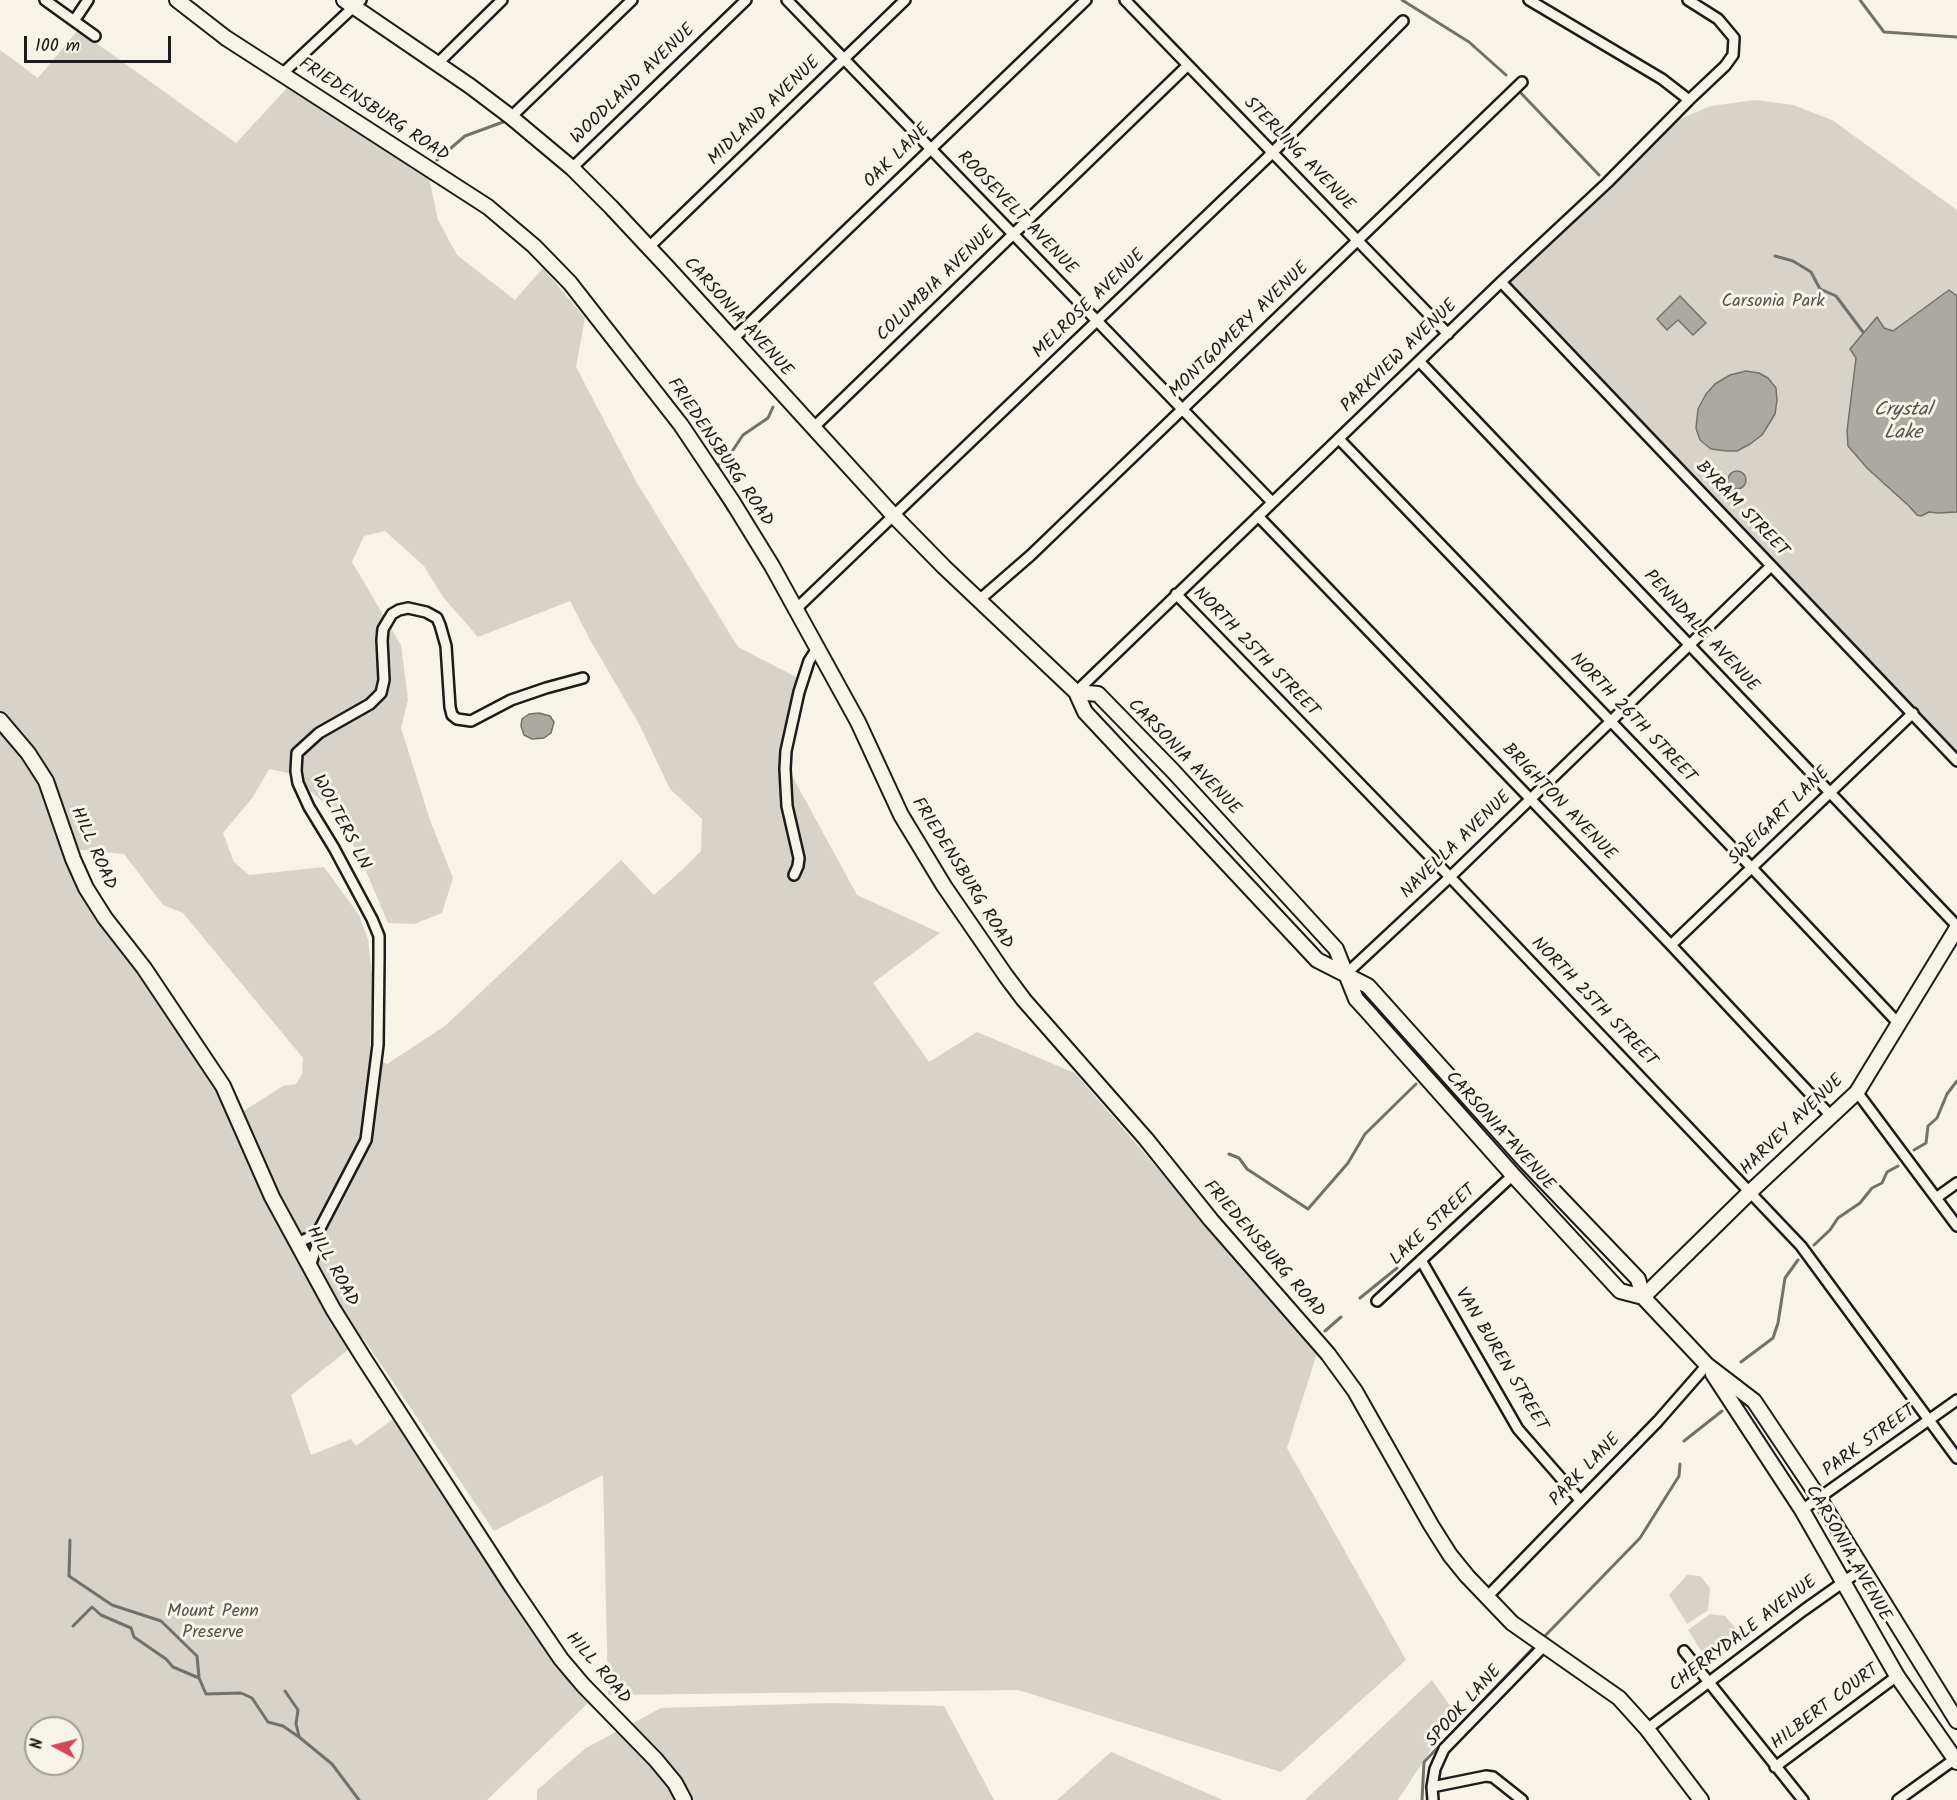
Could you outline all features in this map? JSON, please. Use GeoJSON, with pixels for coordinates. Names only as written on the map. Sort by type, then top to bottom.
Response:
{"type":"FeatureCollection","features":[{"type":"Feature","properties":{"kind":"street"},"geometry":{"type":"LineString","coordinates":[[45,0],[95,36]]}},
{"type":"Feature","properties":{"kind":"street"},"geometry":{"type":"LineString","coordinates":[[74,21],[88,0]]}},
{"type":"Feature","properties":{"kind":"street","name":"FRIEDENSBURG ROAD"},"geometry":{"type":"LineString","coordinates":[[177,0],[226,38],[488,207],[548,259],[570,283],[681,425],[738,511],[818,647],[858,722],[901,815],[944,886],[999,967],[1024,1000],[1139,1130],[1217,1227],[1328,1354],[1355,1391],[1450,1555],[1486,1598],[1512,1623],[1619,1698],[1647,1729],[1701,1800]]}},
{"type":"Feature","properties":{"kind":"street"},"geometry":{"type":"LineString","coordinates":[[438,63],[502,0]]}},
{"type":"Feature","properties":{"kind":"street"},"geometry":{"type":"LineString","coordinates":[[511,117],[632,0]]}},
{"type":"Feature","properties":{"kind":"street","name":"ROOSEVELT AVENUE"},"geometry":{"type":"LineString","coordinates":[[787,0],[1272,502]]}},
{"type":"Feature","properties":{"kind":"street","name":"MIDLAND AVENUE"},"geometry":{"type":"LineString","coordinates":[[648,248],[905,0]]}},
{"type":"Feature","properties":{"kind":"street","name":"OAK LANE"},"geometry":{"type":"LineString","coordinates":[[733,339],[1086,0]]}},
{"type":"Feature","properties":{"kind":"street","name":"STERLING AVENUE"},"geometry":{"type":"LineString","coordinates":[[1125,0],[1448,334]]}},
{"type":"Feature","properties":{"kind":"street"},"geometry":{"type":"LineString","coordinates":[[1529,0],[1662,79],[1689,99]]}},
{"type":"Feature","properties":{"kind":"street","name":"PARKVIEW AVENUE"},"geometry":{"type":"LineString","coordinates":[[1076,692],[1501,282],[1607,183],[1729,60],[1733,55],[1734,38],[1729,30],[1718,19],[1688,0]]}},
{"type":"Feature","properties":{"kind":"street"},"geometry":{"type":"LineString","coordinates":[[282,74],[353,2]]}},
{"type":"Feature","properties":{"kind":"street","name":"CARSONIA AVENUE"},"geometry":{"type":"LineString","coordinates":[[353,2],[511,117],[572,168],[669,269],[894,516],[978,601],[1076,692],[1085,712],[1317,960],[1368,986],[1526,1162],[1638,1279],[1643,1297],[1707,1365],[1754,1401],[1819,1498],[1957,1721]]}},
{"type":"Feature","properties":{"kind":"street","name":"WOODLAND AVENUE"},"geometry":{"type":"LineString","coordinates":[[572,168],[740,2]]}},
{"type":"Feature","properties":{"kind":"street","name":"MELROSE AVENUE"},"geometry":{"type":"LineString","coordinates":[[796,609],[1273,152],[1403,21]]}},
{"type":"Feature","properties":{"kind":"street","name":"COLUMBIA AVENUE"},"geometry":{"type":"LineString","coordinates":[[814,427],[1187,66]]}},
{"type":"Feature","properties":{"kind":"street","name":"MONTGOMERY AVENUE"},"geometry":{"type":"LineString","coordinates":[[978,601],[1031,555],[1521,82]]}},
{"type":"Feature","properties":{"kind":"street","name":"BYRAM STREET"},"geometry":{"type":"LineString","coordinates":[[1501,282],[1913,712],[1957,761]]}},
{"type":"Feature","properties":{"kind":"street","name":"PENNDALE AVENUE"},"geometry":{"type":"LineString","coordinates":[[1419,361],[1957,927]]}},
{"type":"Feature","properties":{"kind":"street","name":"NORTH 26TH STREET"},"geometry":{"type":"LineString","coordinates":[[1339,439],[1899,1024]]}},
{"type":"Feature","properties":{"kind":"street","name":"BRIGHTON AVENUE"},"geometry":{"type":"LineString","coordinates":[[1258,516],[1671,945],[1832,1116]]}},
{"type":"Feature","properties":{"kind":"street","name":"NAVELLA AVENUE"},"geometry":{"type":"LineString","coordinates":[[1346,974],[1450,877],[1771,566]]}},
{"type":"Feature","properties":{"kind":"street","name":"NORTH 25TH STREET"},"geometry":{"type":"LineString","coordinates":[[1176,594],[1450,877],[1801,1246],[1957,1458]]}},
{"type":"Feature","properties":{"kind":"street","name":"WOLTERS LN"},"geometry":{"type":"LineString","coordinates":[[317,1234],[366,1140],[378,1045],[379,936],[298,783],[297,753],[319,734],[370,704],[381,693],[384,680],[383,629],[392,614],[399,610],[408,608],[426,612],[437,618],[446,646],[450,707],[452,715],[457,720],[471,721],[511,700],[583,678]]}},
{"type":"Feature","properties":{"kind":"street"},"geometry":{"type":"LineString","coordinates":[[794,875],[799,858],[787,806],[786,751],[799,692],[809,661],[818,647]]}},
{"type":"Feature","properties":{"kind":"street","name":"CARSONIA AVENUE"},"geometry":{"type":"LineString","coordinates":[[1076,692],[1098,694],[1173,771],[1336,949],[1356,999],[1513,1175],[1620,1290],[1643,1297]]}},
{"type":"Feature","properties":{"kind":"street","name":"SWEIGART LANE"},"geometry":{"type":"LineString","coordinates":[[1671,945],[1913,712]]}},
{"type":"Feature","properties":{"kind":"street","name":"HILL ROAD"},"geometry":{"type":"LineString","coordinates":[[0,720],[28,753],[46,782],[71,854],[86,888],[105,918],[150,977],[223,1086],[272,1197],[333,1309],[363,1357],[555,1649],[583,1684],[656,1760],[675,1783],[684,1800]]}},
{"type":"Feature","properties":{"kind":"street","name":"HARVEY AVENUE"},"geometry":{"type":"LineString","coordinates":[[1643,1297],[1750,1192],[1857,1092],[1957,927]]}},
{"type":"Feature","properties":{"kind":"street"},"geometry":{"type":"LineString","coordinates":[[1857,1092],[1957,1226]]}},
{"type":"Feature","properties":{"kind":"street","name":"LAKE STREET"},"geometry":{"type":"LineString","coordinates":[[1377,1301],[1513,1175]]}},
{"type":"Feature","properties":{"kind":"street"},"geometry":{"type":"LineString","coordinates":[[1936,1198],[1957,1183]]}},
{"type":"Feature","properties":{"kind":"street"},"geometry":{"type":"LineString","coordinates":[[297,1243],[317,1234],[317,1245],[310,1267]]}},
{"type":"Feature","properties":{"kind":"street","name":"VAN BUREN STREET"},"geometry":{"type":"LineString","coordinates":[[1421,1260],[1518,1429],[1581,1500]]}},
{"type":"Feature","properties":{"kind":"street","name":"CARSONIA AVENUE"},"geometry":{"type":"LineString","coordinates":[[1707,1365],[1802,1510],[1897,1676],[1956,1760]]}},
{"type":"Feature","properties":{"kind":"street","name":"PARK LANE"},"geometry":{"type":"LineString","coordinates":[[1486,1598],[1658,1421],[1707,1365]]}},
{"type":"Feature","properties":{"kind":"street","name":"PARK STREET"},"geometry":{"type":"LineString","coordinates":[[1802,1510],[1957,1400]]}},
{"type":"Feature","properties":{"kind":"street","name":"CHERRYDALE AVENUE"},"geometry":{"type":"LineString","coordinates":[[1647,1729],[1862,1569]]}},
{"type":"Feature","properties":{"kind":"street","name":"SPOOK LANE"},"geometry":{"type":"LineString","coordinates":[[1433,1800],[1431,1786],[1434,1769],[1444,1749],[1544,1646]]}},
{"type":"Feature","properties":{"kind":"street"},"geometry":{"type":"LineString","coordinates":[[1684,1651],[1803,1800]]}},
{"type":"Feature","properties":{"kind":"street","name":"HILBERT COURT"},"geometry":{"type":"LineString","coordinates":[[1775,1767],[1897,1676]]}},
{"type":"Feature","properties":{"kind":"street"},"geometry":{"type":"LineString","coordinates":[[1898,1800],[1956,1760]]}},
{"type":"Feature","properties":{"kind":"street"},"geometry":{"type":"LineString","coordinates":[[1431,1786],[1486,1776],[1493,1777],[1522,1800]]}},
{"type":"Feature","properties":{"kind":"green space","name":"Mount Penn Preserve"},"geometry":{"type":"Polygon","coordinates":[[[78,30],[236,143],[287,88],[429,178],[438,220],[457,255],[515,300],[543,268],[585,318],[576,367],[637,483],[738,647],[796,677],[790,772],[857,895],[940,933],[873,983],[929,1062],[977,1032],[1075,1073],[1317,1353],[1287,1448],[1406,1660],[1281,1772],[1018,1690],[608,1695],[603,1475],[494,1531],[363,1338],[291,1395],[311,1455],[351,1439],[356,1446],[393,1419],[553,1660],[588,1703],[487,1800],[0,1800],[0,50],[38,78],[78,30]],[[385,531],[364,536],[352,562],[401,645],[408,700],[401,728],[430,820],[453,878],[442,913],[414,924],[388,923],[360,857],[333,810],[288,773],[269,769],[253,797],[223,833],[234,862],[249,875],[324,867],[359,915],[368,939],[372,975],[370,1056],[387,1064],[445,1026],[621,860],[654,895],[701,851],[702,819],[670,789],[639,724],[570,601],[478,637],[443,597],[424,566],[385,531]],[[73,849],[89,885],[173,1001],[242,1112],[283,1086],[296,1084],[302,1074],[303,1058],[183,913],[163,905],[124,854],[73,849]]]}},
{"type":"Feature","properties":{"kind":"green space","name":"Carsonia Park"},"geometry":{"type":"Polygon","coordinates":[[[1755,100],[1793,105],[1832,120],[1957,210],[1957,761],[1501,282],[1651,137],[1677,120],[1711,106],[1755,100]]]}},
{"type":"Feature","properties":{"kind":"green space"},"geometry":{"type":"Polygon","coordinates":[[[1687,1575],[1700,1576],[1710,1588],[1708,1610],[1687,1624],[1669,1595],[1687,1575]]]}},
{"type":"Feature","properties":{"kind":"green space"},"geometry":{"type":"Polygon","coordinates":[[[1710,1614],[1725,1616],[1741,1634],[1707,1660],[1688,1630],[1710,1614]]]}},
{"type":"Feature","properties":{"kind":"green space"},"geometry":{"type":"Polygon","coordinates":[[[1432,1680],[1455,1713],[1398,1800],[1305,1800],[1432,1680]]]}},
{"type":"Feature","properties":{"kind":"green space"},"geometry":{"type":"Polygon","coordinates":[[[830,1703],[944,1706],[994,1800],[537,1800],[537,1790],[586,1748],[661,1708],[830,1703]]]}},
{"type":"Feature","properties":{"kind":"green space"},"geometry":{"type":"Polygon","coordinates":[[[1111,1752],[1223,1800],[1057,1800],[1111,1752]]]}},
{"type":"Feature","properties":{"kind":"water","name":"Crystal Lake"},"geometry":{"type":"Polygon","coordinates":[[[1949,290],[1957,296],[1957,512],[1929,512],[1921,516],[1917,515],[1868,469],[1848,446],[1847,431],[1856,358],[1850,349],[1877,317],[1884,328],[1893,331],[1949,290]]]}},
{"type":"Feature","properties":{"kind":"water"},"geometry":{"type":"Polygon","coordinates":[[[1680,296],[1706,323],[1693,335],[1678,320],[1667,330],[1657,319],[1680,296]]]}},
{"type":"Feature","properties":{"kind":"water"},"geometry":{"type":"Polygon","coordinates":[[[1746,371],[1759,373],[1768,378],[1776,388],[1775,414],[1762,435],[1750,444],[1737,451],[1711,449],[1700,440],[1696,428],[1698,409],[1706,394],[1715,384],[1730,375],[1746,371]]]}},
{"type":"Feature","properties":{"kind":"water"},"geometry":{"type":"Polygon","coordinates":[[[1737,471],[1743,474],[1746,480],[1743,486],[1737,489],[1731,486],[1728,480],[1731,474],[1737,471]]]}},
{"type":"Feature","properties":{"kind":"water"},"geometry":{"type":"Polygon","coordinates":[[[539,713],[550,716],[554,722],[551,733],[544,738],[532,739],[524,735],[521,726],[522,719],[529,714],[539,713]]]}},
{"type":"Feature","properties":{"kind":"waterway"},"geometry":{"type":"LineString","coordinates":[[1402,0],[1469,42],[1506,75]]}},
{"type":"Feature","properties":{"kind":"waterway"},"geometry":{"type":"LineString","coordinates":[[1860,0],[1884,32],[1957,37]]}},
{"type":"Feature","properties":{"kind":"waterway"},"geometry":{"type":"LineString","coordinates":[[1519,91],[1599,175]]}},
{"type":"Feature","properties":{"kind":"waterway"},"geometry":{"type":"LineString","coordinates":[[437,160],[465,136],[503,122]]}},
{"type":"Feature","properties":{"kind":"waterway"},"geometry":{"type":"LineString","coordinates":[[1775,256],[1793,261],[1811,272],[1820,289],[1836,296],[1863,332]]}},
{"type":"Feature","properties":{"kind":"waterway"},"geometry":{"type":"LineString","coordinates":[[718,465],[731,453],[743,435],[768,418],[773,407]]}},
{"type":"Feature","properties":{"kind":"waterway"},"geometry":{"type":"LineString","coordinates":[[710,481],[729,511]]}},
{"type":"Feature","properties":{"kind":"waterway"},"geometry":{"type":"LineString","coordinates":[[1914,1150],[1926,1143],[1928,1126],[1937,1118],[1947,1094],[1957,1081]]}},
{"type":"Feature","properties":{"kind":"waterway"},"geometry":{"type":"LineString","coordinates":[[1229,1154],[1239,1158],[1247,1169],[1308,1209],[1348,1163],[1365,1134],[1416,1084]]}},
{"type":"Feature","properties":{"kind":"waterway"},"geometry":{"type":"LineString","coordinates":[[1814,1245],[1830,1230],[1838,1218],[1860,1203],[1872,1188],[1882,1183],[1887,1172],[1898,1166]]}},
{"type":"Feature","properties":{"kind":"waterway"},"geometry":{"type":"LineString","coordinates":[[1741,1362],[1773,1338],[1778,1323],[1785,1278],[1798,1260]]}},
{"type":"Feature","properties":{"kind":"waterway"},"geometry":{"type":"LineString","coordinates":[[1360,1298],[1397,1268]]}},
{"type":"Feature","properties":{"kind":"waterway"},"geometry":{"type":"LineString","coordinates":[[1325,1331],[1341,1317]]}},
{"type":"Feature","properties":{"kind":"waterway"},"geometry":{"type":"LineString","coordinates":[[1684,1441],[1722,1411]]}},
{"type":"Feature","properties":{"kind":"waterway"},"geometry":{"type":"LineString","coordinates":[[1542,1639],[1640,1538],[1679,1476],[1680,1464]]}},
{"type":"Feature","properties":{"kind":"waterway"},"geometry":{"type":"LineString","coordinates":[[70,1540],[69,1576],[112,1605],[161,1621],[197,1656],[199,1677]]}},
{"type":"Feature","properties":{"kind":"waterway"},"geometry":{"type":"LineString","coordinates":[[73,1626],[92,1607],[101,1615],[131,1628],[134,1637],[166,1659],[173,1667],[199,1678],[206,1694],[241,1693],[252,1698],[268,1722],[283,1726],[332,1764],[359,1800]]}},
{"type":"Feature","properties":{"kind":"waterway"},"geometry":{"type":"LineString","coordinates":[[1422,1800],[1424,1762],[1535,1646]]}},
{"type":"Feature","properties":{"kind":"waterway"},"geometry":{"type":"LineString","coordinates":[[285,1691],[298,1710],[296,1724],[299,1736]]}}]}
